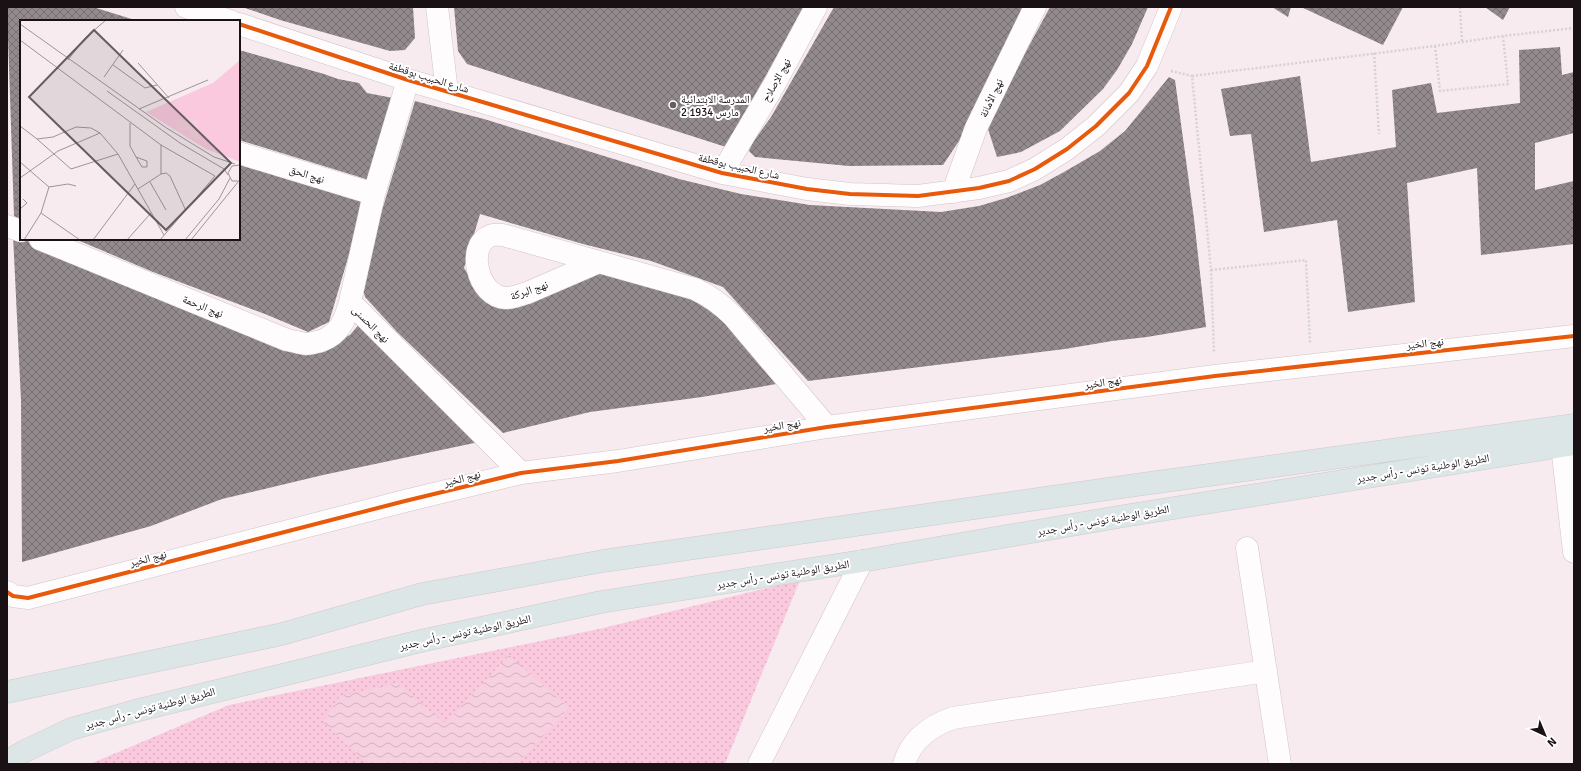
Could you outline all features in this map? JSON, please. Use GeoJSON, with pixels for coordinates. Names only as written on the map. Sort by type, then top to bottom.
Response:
{"type":"FeatureCollection","features":[{"type":"Feature","properties":{"kind":"main road","name":"الطريق الوطنية تونس - رأس جدير"},"geometry":{"type":"LineString","coordinates":[[7,692],[282,634],[422,594],[603,561],[1143,484],[1574,425]]}},
{"type":"Feature","properties":{"kind":"main road","name":"الطريق الوطنية تونس - رأس جدير"},"geometry":{"type":"LineString","coordinates":[[7,761],[71,729],[114,717],[426,640],[602,602],[862,561],[1130,515],[1568,445]]}},
{"type":"Feature","properties":{"kind":"street"},"geometry":{"type":"LineString","coordinates":[[189,7],[227,20]]}},
{"type":"Feature","properties":{"kind":"street"},"geometry":{"type":"LineString","coordinates":[[437,7],[447,92]]}},
{"type":"Feature","properties":{"kind":"street","name":"نهج الإصلاح"},"geometry":{"type":"LineString","coordinates":[[722,173],[774,85],[816,7]]}},
{"type":"Feature","properties":{"kind":"street","name":"نهج الأمانة"},"geometry":{"type":"LineString","coordinates":[[953,192],[976,128],[1035,7]]}},
{"type":"Feature","properties":{"kind":"street","name":"شارع الحبيب بوقطفة"},"geometry":{"type":"LineString","coordinates":[[240,24],[408,80],[722,173],[807,189],[850,194],[918,196],[979,188],[1009,181],[1035,169],[1067,149],[1096,126],[1129,93],[1147,66],[1171,7]]}},
{"type":"Feature","properties":{"kind":"street","name":"نهج الحسنى"},"geometry":{"type":"LineString","coordinates":[[408,80],[374,194],[350,302],[521,473]]}},
{"type":"Feature","properties":{"kind":"street","name":"نهج الحق"},"geometry":{"type":"LineString","coordinates":[[240,153],[374,194]]}},
{"type":"Feature","properties":{"kind":"street"},"geometry":{"type":"LineString","coordinates":[[7,226],[20,231]]}},
{"type":"Feature","properties":{"kind":"street","name":"نهج البركة"},"geometry":{"type":"LineString","coordinates":[[599,262],[527,293],[516,297],[506,298],[499,297],[488,290],[481,280],[476,264],[480,246],[489,236],[494,234],[503,235],[599,262],[695,289],[708,295],[718,301],[733,316],[827,427]]}},
{"type":"Feature","properties":{"kind":"street","name":"نهج الرحمة"},"geometry":{"type":"LineString","coordinates":[[42,240],[293,341],[306,344],[315,343],[336,332],[342,325],[350,302]]}},
{"type":"Feature","properties":{"kind":"street","name":"نهج الخير"},"geometry":{"type":"LineString","coordinates":[[7,592],[13,596],[28,598],[397,503],[521,473],[618,460],[827,427],[1215,376],[1574,336]]}},
{"type":"Feature","properties":{"kind":"street"},"geometry":{"type":"LineString","coordinates":[[1568,445],[1574,552]]}},
{"type":"Feature","properties":{"kind":"street"},"geometry":{"type":"LineString","coordinates":[[1247,548],[1280,764]]}},
{"type":"Feature","properties":{"kind":"street"},"geometry":{"type":"LineString","coordinates":[[760,764],[862,561]]}},
{"type":"Feature","properties":{"kind":"street"},"geometry":{"type":"LineString","coordinates":[[904,764],[909,751],[919,738],[931,728],[953,718],[1266,671]]}},
{"type":"Feature","properties":{"kind":"path"},"geometry":{"type":"LineString","coordinates":[[1460,7],[1462,42]]}},
{"type":"Feature","properties":{"kind":"path"},"geometry":{"type":"LineString","coordinates":[[1147,66],[1192,76],[1574,28]]}},
{"type":"Feature","properties":{"kind":"path"},"geometry":{"type":"LineString","coordinates":[[1436,46],[1440,91],[1508,84],[1503,36]]}},
{"type":"Feature","properties":{"kind":"path"},"geometry":{"type":"LineString","coordinates":[[1374,53],[1379,134]]}},
{"type":"Feature","properties":{"kind":"path"},"geometry":{"type":"LineString","coordinates":[[1192,76],[1211,270],[1215,376]]}},
{"type":"Feature","properties":{"kind":"path"},"geometry":{"type":"LineString","coordinates":[[1211,270],[1306,260],[1311,365]]}},
{"type":"Feature","properties":{"kind":"shaded area"},"geometry":{"type":"Polygon","coordinates":[[[800,580],[725,764],[90,764],[229,705],[599,629],[800,580]]]}},
{"type":"Feature","properties":{"kind":"water"},"geometry":{"type":"Polygon","coordinates":[[[509,655],[569,708],[517,764],[368,764],[323,722],[340,696],[398,683],[445,724],[509,655]]]}},
{"type":"Feature","properties":{"kind":"building"},"geometry":{"type":"Polygon","coordinates":[[[7,7],[93,7],[135,20],[20,20],[20,219],[14,216],[7,7]]]}},
{"type":"Feature","properties":{"kind":"building"},"geometry":{"type":"Polygon","coordinates":[[[242,7],[413,7],[415,38],[405,50],[390,51],[280,20],[242,7]]]}},
{"type":"Feature","properties":{"kind":"building","name":"المدرسة الابتدائية 2 مارس 1934"},"geometry":{"type":"Polygon","coordinates":[[[454,7],[804,7],[726,147],[467,64],[458,51],[454,7]]]}},
{"type":"Feature","properties":{"kind":"building"},"geometry":{"type":"Polygon","coordinates":[[[834,7],[1026,7],[965,132],[943,165],[849,166],[755,157],[749,151],[751,145],[771,117],[834,7]]]}},
{"type":"Feature","properties":{"kind":"building"},"geometry":{"type":"Polygon","coordinates":[[[1050,7],[1148,7],[1132,44],[1117,70],[1103,89],[1060,131],[1021,152],[997,157],[988,129],[1016,70],[1050,7]]]}},
{"type":"Feature","properties":{"kind":"building"},"geometry":{"type":"Polygon","coordinates":[[[1272,7],[1291,7],[1288,17],[1272,7]]]}},
{"type":"Feature","properties":{"kind":"building"},"geometry":{"type":"Polygon","coordinates":[[[1301,7],[1403,7],[1383,45],[1301,7]]]}},
{"type":"Feature","properties":{"kind":"building"},"geometry":{"type":"Polygon","coordinates":[[[1485,7],[1510,7],[1503,20],[1485,7]]]}},
{"type":"Feature","properties":{"kind":"building"},"geometry":{"type":"Polygon","coordinates":[[[1560,47],[1562,75],[1574,72],[1574,133],[1535,143],[1535,190],[1574,181],[1574,244],[1481,255],[1477,168],[1407,183],[1415,302],[1348,312],[1337,220],[1264,232],[1251,134],[1230,136],[1221,89],[1300,76],[1311,162],[1396,147],[1392,90],[1431,83],[1437,113],[1520,103],[1519,50],[1560,47]]]}},
{"type":"Feature","properties":{"kind":"building"},"geometry":{"type":"Polygon","coordinates":[[[240,50],[338,79],[359,83],[367,93],[393,98],[369,180],[240,140],[240,50]]]}},
{"type":"Feature","properties":{"kind":"building"},"geometry":{"type":"Polygon","coordinates":[[[1169,77],[1175,80],[1194,219],[1206,327],[1065,349],[808,381],[723,287],[651,261],[583,244],[480,214],[464,268],[474,284],[494,307],[544,290],[592,270],[709,302],[782,383],[702,397],[590,412],[503,433],[397,332],[365,297],[361,280],[415,101],[484,119],[679,179],[741,194],[810,205],[941,212],[979,206],[1006,198],[1040,185],[1100,151],[1125,131],[1169,77]]]}},
{"type":"Feature","properties":{"kind":"building"},"geometry":{"type":"Polygon","coordinates":[[[240,160],[366,197],[329,322],[308,332],[265,314],[153,272],[77,240],[240,240],[240,160]]]}},
{"type":"Feature","properties":{"kind":"building"},"geometry":{"type":"Polygon","coordinates":[[[13,235],[20,238],[20,240],[25,240],[153,293],[306,352],[350,335],[360,323],[479,442],[323,475],[222,499],[151,526],[22,562],[21,400],[13,235]]]}},
{"type":"Feature","properties":{"kind":"cycle path"},"geometry":{"type":"LineString","coordinates":[[240,24],[408,80],[722,173],[807,189],[850,194],[918,196],[979,188],[1009,181],[1035,169],[1067,149],[1096,126],[1129,93],[1147,66],[1171,7]]}},
{"type":"Feature","properties":{"kind":"cycle path"},"geometry":{"type":"LineString","coordinates":[[7,592],[13,596],[28,598],[405,501],[521,473],[618,461],[827,427],[1215,376],[1574,336]]}},
{"type":"Feature","properties":{"kind":"place","name":"المدرسة الابتدائية 2 مارس 1934"},"geometry":{"type":"Point","coordinates":[673,105]}}]}
